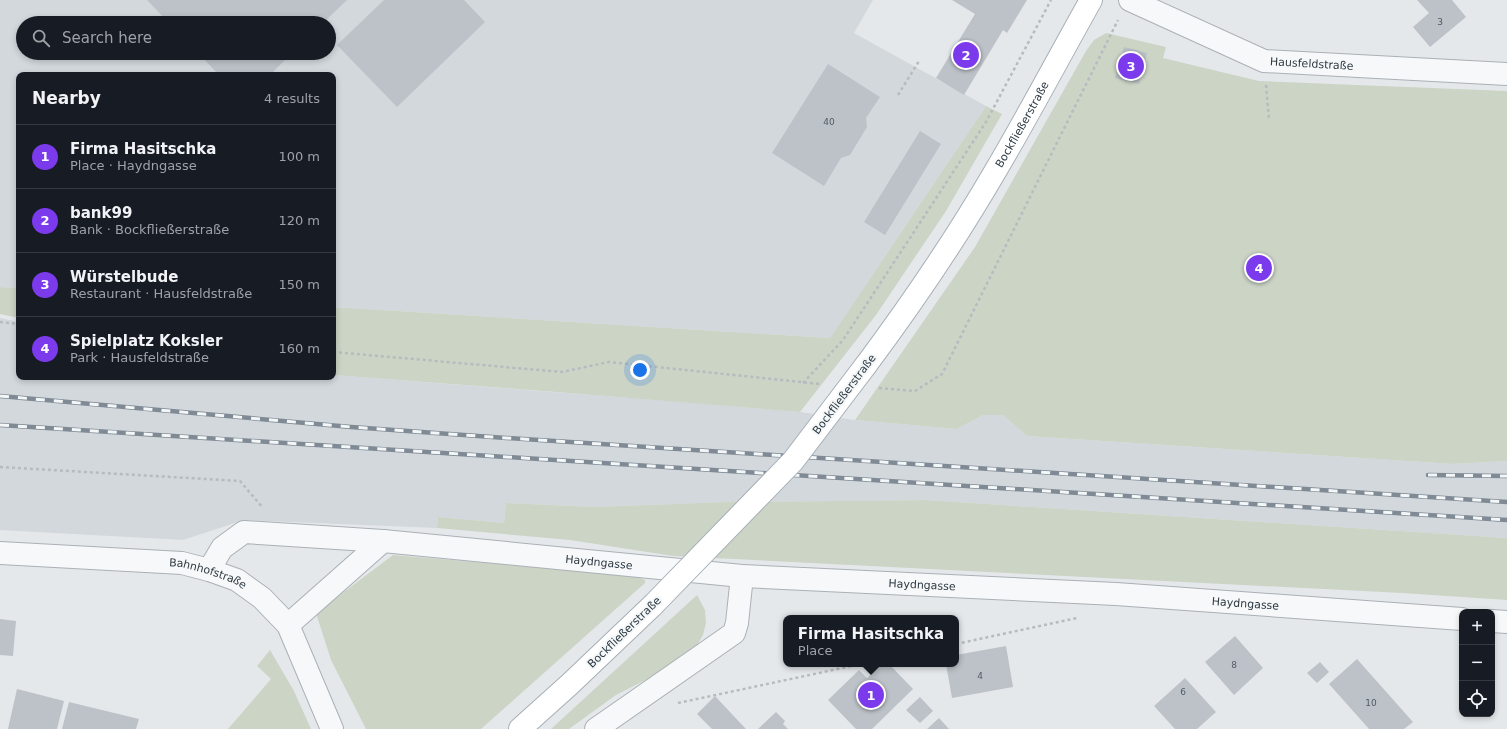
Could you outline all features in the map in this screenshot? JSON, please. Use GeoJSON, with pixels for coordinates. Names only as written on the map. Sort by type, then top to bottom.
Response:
{"type":"FeatureCollection","features":[{"type":"Feature","properties":{"kind":"main road","name":"Bockfließerstraße"},"geometry":{"type":"LineString","coordinates":[[520,729],[653,605],[793,461],[895,326],[964,223],[992,177],[1091,0]]}},
{"type":"Feature","properties":{"kind":"street","name":"Hausfeldstraße"},"geometry":{"type":"LineString","coordinates":[[1125,7],[1264,61],[1507,74]]}},
{"type":"Feature","properties":{"kind":"street","name":"Haydngasse"},"geometry":{"type":"LineString","coordinates":[[209,570],[222,548],[244,532],[383,541],[742,576],[1116,594],[1459,619]]}},
{"type":"Feature","properties":{"kind":"street"},"geometry":{"type":"LineString","coordinates":[[288,625],[383,541]]}},
{"type":"Feature","properties":{"kind":"street","name":"Bahnhofstraße"},"geometry":{"type":"LineString","coordinates":[[0,553],[182,563],[209,570],[237,580],[262,598],[288,625],[332,729]]}},
{"type":"Feature","properties":{"kind":"street"},"geometry":{"type":"LineString","coordinates":[[596,729],[734,633],[737,623],[742,576]]}},
{"type":"Feature","properties":{"kind":"street"},"geometry":{"type":"LineString","coordinates":[[1495,621],[1507,622]]}},
{"type":"Feature","properties":{"kind":"path"},"geometry":{"type":"LineString","coordinates":[[802,383],[842,340],[986,122],[1051,0]]}},
{"type":"Feature","properties":{"kind":"path"},"geometry":{"type":"LineString","coordinates":[[878,388],[915,391],[942,374],[1125,7]]}},
{"type":"Feature","properties":{"kind":"path"},"geometry":{"type":"LineString","coordinates":[[898,95],[919,61]]}},
{"type":"Feature","properties":{"kind":"path"},"geometry":{"type":"LineString","coordinates":[[1267,96],[1269,120]]}},
{"type":"Feature","properties":{"kind":"path"},"geometry":{"type":"LineString","coordinates":[[0,322],[16,324]]}},
{"type":"Feature","properties":{"kind":"path"},"geometry":{"type":"LineString","coordinates":[[336,352],[562,372],[609,362],[802,383],[825,384]]}},
{"type":"Feature","properties":{"kind":"path"},"geometry":{"type":"LineString","coordinates":[[959,643],[1080,617]]}},
{"type":"Feature","properties":{"kind":"path"},"geometry":{"type":"LineString","coordinates":[[674,704],[847,667]]}},
{"type":"Feature","properties":{"kind":"shaded area"},"geometry":{"type":"Polygon","coordinates":[[[0,0],[873,0],[854,33],[986,106],[830,338],[336,307],[336,72],[16,72],[16,288],[0,287],[0,0]]]}},
{"type":"Feature","properties":{"kind":"shaded area"},"geometry":{"type":"Polygon","coordinates":[[[1106,33],[1166,47],[1163,58],[1259,81],[1507,91],[1507,461],[1453,464],[1027,436],[1003,415],[983,415],[957,429],[855,420],[975,247],[1086,51],[1094,40],[1106,33]]]}},
{"type":"Feature","properties":{"kind":"shaded area"},"geometry":{"type":"Polygon","coordinates":[[[986,106],[1002,114],[946,211],[876,315],[800,412],[336,375],[336,307],[830,338],[986,106]]]}},
{"type":"Feature","properties":{"kind":"shaded area"},"geometry":{"type":"Polygon","coordinates":[[[0,287],[16,288],[16,317],[0,314],[0,287]]]}},
{"type":"Feature","properties":{"kind":"shaded area"},"geometry":{"type":"Polygon","coordinates":[[[0,318],[16,321],[16,380],[336,380],[336,375],[800,412],[855,420],[957,429],[983,415],[1003,415],[1027,436],[1453,464],[1507,461],[1507,538],[926,500],[725,502],[594,507],[506,503],[504,523],[438,517],[437,528],[244,520],[183,540],[0,530],[0,318]]]}},
{"type":"Feature","properties":{"kind":"shaded area"},"geometry":{"type":"Polygon","coordinates":[[[926,500],[1507,538],[1507,600],[1402,593],[673,556],[570,540],[437,528],[438,517],[504,523],[506,503],[594,507],[725,502],[926,500]]]}},
{"type":"Feature","properties":{"kind":"shaded area"},"geometry":{"type":"Polygon","coordinates":[[[393,555],[636,576],[645,580],[645,583],[481,729],[366,729],[331,660],[316,613],[393,555]]]}},
{"type":"Feature","properties":{"kind":"shaded area"},"geometry":{"type":"Polygon","coordinates":[[[697,595],[705,610],[706,623],[703,635],[696,647],[679,663],[616,695],[569,729],[551,729],[697,595]]]}},
{"type":"Feature","properties":{"kind":"shaded area"},"geometry":{"type":"Polygon","coordinates":[[[270,650],[294,691],[311,729],[228,729],[271,679],[257,666],[270,650]]]}},
{"type":"Feature","properties":{"kind":"building"},"geometry":{"type":"Polygon","coordinates":[[[147,0],[347,0],[330,16],[162,16],[147,0]]]}},
{"type":"Feature","properties":{"kind":"building"},"geometry":{"type":"Polygon","coordinates":[[[384,0],[464,0],[485,22],[397,107],[337,45],[384,0]]]}},
{"type":"Feature","properties":{"kind":"building"},"geometry":{"type":"Polygon","coordinates":[[[952,0],[1027,0],[1007,33],[1003,30],[964,95],[936,78],[975,14],[952,0]]]}},
{"type":"Feature","properties":{"kind":"building"},"geometry":{"type":"Polygon","coordinates":[[[1417,0],[1452,0],[1466,17],[1430,47],[1413,27],[1429,13],[1417,0]]]}},
{"type":"Feature","properties":{"kind":"building"},"geometry":{"type":"Polygon","coordinates":[[[1124,47],[1147,53],[1139,84],[1115,78],[1124,47]]]}},
{"type":"Feature","properties":{"kind":"building"},"geometry":{"type":"Polygon","coordinates":[[[205,60],[285,60],[273,72],[216,72],[205,60]]]}},
{"type":"Feature","properties":{"kind":"building"},"geometry":{"type":"Polygon","coordinates":[[[828,64],[880,97],[866,118],[867,127],[850,155],[841,158],[824,186],[772,153],[828,64]]]}},
{"type":"Feature","properties":{"kind":"building"},"geometry":{"type":"Polygon","coordinates":[[[920,131],[941,144],[885,235],[864,222],[920,131]]]}},
{"type":"Feature","properties":{"kind":"building"},"geometry":{"type":"Polygon","coordinates":[[[0,619],[16,621],[13,656],[0,655],[0,619]]]}},
{"type":"Feature","properties":{"kind":"building"},"geometry":{"type":"Polygon","coordinates":[[[1235,636],[1263,668],[1234,695],[1205,662],[1235,636]]]}},
{"type":"Feature","properties":{"kind":"building"},"geometry":{"type":"Polygon","coordinates":[[[1006,646],[1013,687],[952,698],[947,667],[959,667],[959,654],[1006,646]]]}},
{"type":"Feature","properties":{"kind":"building"},"geometry":{"type":"Polygon","coordinates":[[[1357,659],[1413,722],[1404,729],[1369,729],[1329,684],[1357,659]]]}},
{"type":"Feature","properties":{"kind":"building"},"geometry":{"type":"Polygon","coordinates":[[[1320,662],[1329,672],[1317,683],[1307,673],[1320,662]]]}},
{"type":"Feature","properties":{"kind":"building"},"geometry":{"type":"Polygon","coordinates":[[[879,667],[892,667],[913,689],[872,729],[856,729],[828,700],[859,670],[867,678],[879,667]]]}},
{"type":"Feature","properties":{"kind":"building"},"geometry":{"type":"Polygon","coordinates":[[[1185,678],[1216,712],[1197,729],[1175,729],[1154,706],[1185,678]]]}},
{"type":"Feature","properties":{"kind":"building"},"geometry":{"type":"Polygon","coordinates":[[[17,689],[64,701],[57,729],[8,729],[17,689]]]}},
{"type":"Feature","properties":{"kind":"building"},"geometry":{"type":"Polygon","coordinates":[[[715,696],[746,729],[712,729],[697,714],[715,696]]]}},
{"type":"Feature","properties":{"kind":"building"},"geometry":{"type":"Polygon","coordinates":[[[920,697],[933,711],[920,723],[906,710],[920,697]]]}},
{"type":"Feature","properties":{"kind":"building"},"geometry":{"type":"Polygon","coordinates":[[[69,702],[139,719],[136,729],[62,729],[69,702]]]}},
{"type":"Feature","properties":{"kind":"building"},"geometry":{"type":"Polygon","coordinates":[[[776,712],[785,721],[783,724],[788,729],[758,729],[776,712]]]}},
{"type":"Feature","properties":{"kind":"building"},"geometry":{"type":"Polygon","coordinates":[[[939,718],[949,729],[927,729],[939,718]]]}},
{"type":"Feature","properties":{"kind":"railway"},"geometry":{"type":"LineString","coordinates":[[0,396],[351,427],[492,437],[1507,502]]}},
{"type":"Feature","properties":{"kind":"railway"},"geometry":{"type":"LineString","coordinates":[[0,425],[1507,520]]}},
{"type":"Feature","properties":{"kind":"railway"},"geometry":{"type":"LineString","coordinates":[[1428,475],[1507,476]]}},
{"type":"Feature","properties":{"kind":"place","name":"bank99"},"geometry":{"type":"Point","coordinates":[966,55]}},
{"type":"Feature","properties":{"kind":"place","name":"Würstelbude"},"geometry":{"type":"Point","coordinates":[1131,66]}},
{"type":"Feature","properties":{"kind":"place","name":"Spielplatz Koksler"},"geometry":{"type":"Point","coordinates":[1259,268]}},
{"type":"Feature","properties":{"kind":"place","name":"Firma Hasitschka"},"geometry":{"type":"Point","coordinates":[871,695]}}]}
